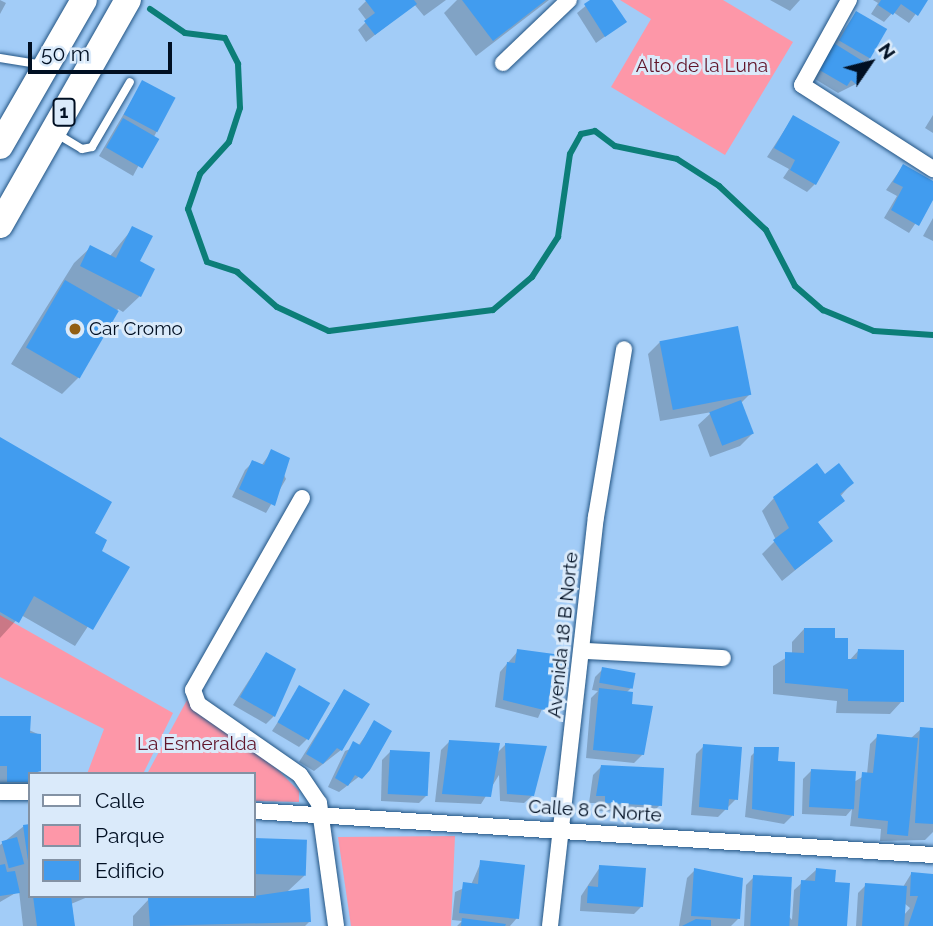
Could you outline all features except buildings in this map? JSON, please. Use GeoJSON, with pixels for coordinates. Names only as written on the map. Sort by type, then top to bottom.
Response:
{"type":"FeatureCollection","features":[{"type":"Feature","properties":{"kind":"highway","name":"1"},"geometry":{"type":"LineString","coordinates":[[0,146],[84,0]]}},
{"type":"Feature","properties":{"kind":"highway","name":"1"},"geometry":{"type":"LineString","coordinates":[[0,225],[128,0]]}},
{"type":"Feature","properties":{"kind":"street"},"geometry":{"type":"LineString","coordinates":[[503,63],[569,0]]}},
{"type":"Feature","properties":{"kind":"street"},"geometry":{"type":"LineString","coordinates":[[849,0],[802,85],[933,169]]}},
{"type":"Feature","properties":{"kind":"street","name":"Avenida 18 B Norte"},"geometry":{"type":"LineString","coordinates":[[550,926],[585,651],[596,517],[624,349]]}},
{"type":"Feature","properties":{"kind":"street"},"geometry":{"type":"LineString","coordinates":[[302,498],[193,690],[198,704],[300,775],[323,817],[336,926]]}},
{"type":"Feature","properties":{"kind":"street"},"geometry":{"type":"LineString","coordinates":[[585,651],[723,659]]}},
{"type":"Feature","properties":{"kind":"street"},"geometry":{"type":"LineString","coordinates":[[0,792],[28,792]]}},
{"type":"Feature","properties":{"kind":"street","name":"Calle 8 C Norte"},"geometry":{"type":"LineString","coordinates":[[256,811],[933,855]]}},
{"type":"Feature","properties":{"kind":"lane"},"geometry":{"type":"LineString","coordinates":[[0,58],[45,67]]}},
{"type":"Feature","properties":{"kind":"lane"},"geometry":{"type":"LineString","coordinates":[[53,132],[88,150],[130,82]]}},
{"type":"Feature","properties":{"kind":"green space","name":"Alto de la Luna"},"geometry":{"type":"Polygon","coordinates":[[[620,0],[723,0],[793,42],[725,155],[611,87],[651,19],[620,0]]]}},
{"type":"Feature","properties":{"kind":"green space"},"geometry":{"type":"Polygon","coordinates":[[[0,615],[173,713],[144,772],[88,772],[104,729],[0,677],[0,615]]]}},
{"type":"Feature","properties":{"kind":"green space","name":"La Esmeralda"},"geometry":{"type":"Polygon","coordinates":[[[187,700],[278,770],[299,791],[299,802],[256,801],[256,772],[148,772],[187,700]]]}},
{"type":"Feature","properties":{"kind":"green space"},"geometry":{"type":"Polygon","coordinates":[[[455,836],[451,926],[351,926],[338,837],[455,836]]]}},
{"type":"Feature","properties":{"kind":"waterway"},"geometry":{"type":"LineString","coordinates":[[150,9],[185,33],[225,38],[238,64],[240,108],[229,142],[200,174],[188,209],[207,262],[237,272],[277,307],[329,331],[493,310],[532,277],[558,237],[570,154],[581,134],[595,131],[615,146],[677,159],[719,186],[766,230],[795,286],[823,310],[874,331],[933,335]]}},
{"type":"Feature","properties":{"kind":"place","name":"Car Cromo"},"geometry":{"type":"Point","coordinates":[75,329]}}]}
